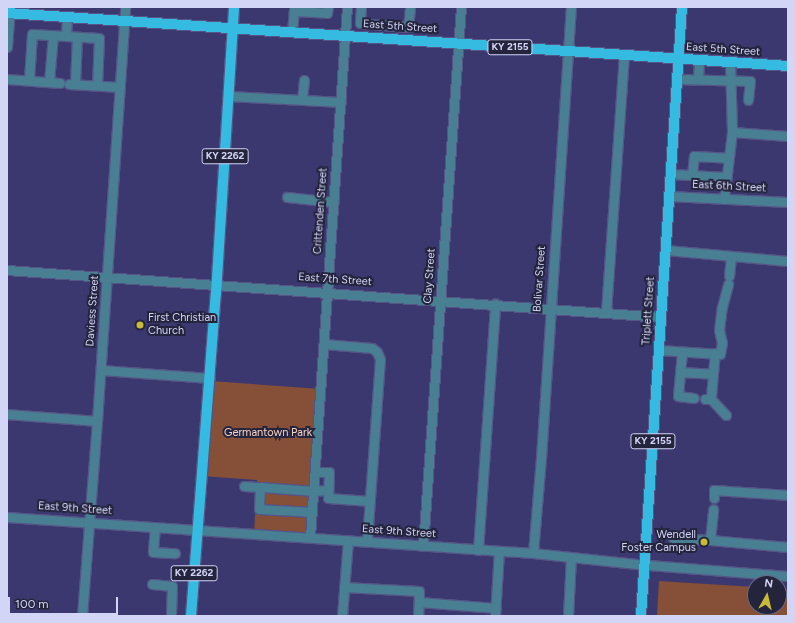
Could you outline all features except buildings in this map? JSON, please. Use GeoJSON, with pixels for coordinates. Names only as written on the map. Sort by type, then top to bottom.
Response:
{"type":"FeatureCollection","features":[{"type":"Feature","properties":{"kind":"main road","name":"KY 2262"},"geometry":{"type":"LineString","coordinates":[[191,616],[210,378],[234,7]]}},
{"type":"Feature","properties":{"kind":"main road","name":"Triplett Street"},"geometry":{"type":"LineString","coordinates":[[641,616],[682,7]]}},
{"type":"Feature","properties":{"kind":"main road","name":"East 5th Street"},"geometry":{"type":"LineString","coordinates":[[9,11],[67,17],[788,66]]}},
{"type":"Feature","properties":{"kind":"street","name":"Daviess Street"},"geometry":{"type":"LineString","coordinates":[[82,616],[88,522],[101,370],[125,7]]}},
{"type":"Feature","properties":{"kind":"street"},"geometry":{"type":"LineString","coordinates":[[292,32],[294,9],[327,13],[328,7]]}},
{"type":"Feature","properties":{"kind":"street","name":"Crittenden Street"},"geometry":{"type":"LineString","coordinates":[[310,537],[347,7]]}},
{"type":"Feature","properties":{"kind":"street"},"geometry":{"type":"LineString","coordinates":[[362,7],[360,23],[408,27]]}},
{"type":"Feature","properties":{"kind":"street"},"geometry":{"type":"LineString","coordinates":[[407,40],[410,7]]}},
{"type":"Feature","properties":{"kind":"street","name":"Clay Street"},"geometry":{"type":"LineString","coordinates":[[423,546],[461,7]]}},
{"type":"Feature","properties":{"kind":"street","name":"Bolivar Street"},"geometry":{"type":"LineString","coordinates":[[533,553],[541,458],[570,7]]}},
{"type":"Feature","properties":{"kind":"street"},"geometry":{"type":"LineString","coordinates":[[7,47],[9,11]]}},
{"type":"Feature","properties":{"kind":"street"},"geometry":{"type":"LineString","coordinates":[[66,36],[67,17]]}},
{"type":"Feature","properties":{"kind":"street"},"geometry":{"type":"LineString","coordinates":[[29,80],[32,34],[99,38],[97,85]]}},
{"type":"Feature","properties":{"kind":"street"},"geometry":{"type":"LineString","coordinates":[[49,82],[53,35]]}},
{"type":"Feature","properties":{"kind":"street"},"geometry":{"type":"LineString","coordinates":[[68,83],[77,37]]}},
{"type":"Feature","properties":{"kind":"street"},"geometry":{"type":"LineString","coordinates":[[606,312],[624,55]]}},
{"type":"Feature","properties":{"kind":"street"},"geometry":{"type":"LineString","coordinates":[[698,79],[699,60]]}},
{"type":"Feature","properties":{"kind":"street"},"geometry":{"type":"LineString","coordinates":[[724,199],[732,132],[730,62]]}},
{"type":"Feature","properties":{"kind":"street"},"geometry":{"type":"LineString","coordinates":[[7,79],[120,88]]}},
{"type":"Feature","properties":{"kind":"street"},"geometry":{"type":"LineString","coordinates":[[678,79],[750,81],[748,100]]}},
{"type":"Feature","properties":{"kind":"street"},"geometry":{"type":"LineString","coordinates":[[302,99],[304,80]]}},
{"type":"Feature","properties":{"kind":"street"},"geometry":{"type":"LineString","coordinates":[[229,96],[340,102]]}},
{"type":"Feature","properties":{"kind":"street"},"geometry":{"type":"LineString","coordinates":[[732,132],[788,136]]}},
{"type":"Feature","properties":{"kind":"street"},"geometry":{"type":"LineString","coordinates":[[692,175],[694,156],[728,158]]}},
{"type":"Feature","properties":{"kind":"street"},"geometry":{"type":"LineString","coordinates":[[671,174],[726,177]]}},
{"type":"Feature","properties":{"kind":"street","name":"East 6th Street"},"geometry":{"type":"LineString","coordinates":[[669,196],[788,202]]}},
{"type":"Feature","properties":{"kind":"street"},"geometry":{"type":"LineString","coordinates":[[287,197],[334,202]]}},
{"type":"Feature","properties":{"kind":"street"},"geometry":{"type":"LineString","coordinates":[[666,250],[788,261]]}},
{"type":"Feature","properties":{"kind":"street"},"geometry":{"type":"LineString","coordinates":[[659,350],[720,354],[722,350],[719,330],[731,256]]}},
{"type":"Feature","properties":{"kind":"street","name":"East 7th Street"},"geometry":{"type":"LineString","coordinates":[[7,270],[328,291],[661,317]]}},
{"type":"Feature","properties":{"kind":"street"},"geometry":{"type":"LineString","coordinates":[[478,550],[495,304]]}},
{"type":"Feature","properties":{"kind":"street"},"geometry":{"type":"LineString","coordinates":[[324,344],[372,348],[377,352],[380,359],[367,542]]}},
{"type":"Feature","properties":{"kind":"street"},"geometry":{"type":"LineString","coordinates":[[682,352],[678,396],[694,398]]}},
{"type":"Feature","properties":{"kind":"street"},"geometry":{"type":"LineString","coordinates":[[714,353],[713,374],[708,399],[726,415]]}},
{"type":"Feature","properties":{"kind":"street"},"geometry":{"type":"LineString","coordinates":[[101,370],[210,378]]}},
{"type":"Feature","properties":{"kind":"street"},"geometry":{"type":"LineString","coordinates":[[680,372],[713,374]]}},
{"type":"Feature","properties":{"kind":"street"},"geometry":{"type":"LineString","coordinates":[[7,414],[97,421]]}},
{"type":"Feature","properties":{"kind":"street"},"geometry":{"type":"LineString","coordinates":[[315,472],[329,472],[328,498],[370,501]]}},
{"type":"Feature","properties":{"kind":"street"},"geometry":{"type":"LineString","coordinates":[[244,486],[314,491],[328,490]]}},
{"type":"Feature","properties":{"kind":"street"},"geometry":{"type":"LineString","coordinates":[[260,487],[259,509],[312,512]]}},
{"type":"Feature","properties":{"kind":"street"},"geometry":{"type":"LineString","coordinates":[[714,498],[714,490],[788,495]]}},
{"type":"Feature","properties":{"kind":"street"},"geometry":{"type":"LineString","coordinates":[[710,540],[712,509]]}},
{"type":"Feature","properties":{"kind":"street","name":"East 9th Street"},"geometry":{"type":"LineString","coordinates":[[7,517],[533,553],[644,565],[788,576]]}},
{"type":"Feature","properties":{"kind":"street"},"geometry":{"type":"LineString","coordinates":[[155,527],[153,552],[175,553]]}},
{"type":"Feature","properties":{"kind":"street"},"geometry":{"type":"LineString","coordinates":[[673,538],[788,547]]}},
{"type":"Feature","properties":{"kind":"street"},"geometry":{"type":"LineString","coordinates":[[342,616],[348,540]]}},
{"type":"Feature","properties":{"kind":"street"},"geometry":{"type":"LineString","coordinates":[[419,602],[495,612],[499,551]]}},
{"type":"Feature","properties":{"kind":"street"},"geometry":{"type":"LineString","coordinates":[[568,616],[571,557]]}},
{"type":"Feature","properties":{"kind":"street"},"geometry":{"type":"LineString","coordinates":[[152,584],[172,586],[171,616]]}},
{"type":"Feature","properties":{"kind":"street"},"geometry":{"type":"LineString","coordinates":[[344,587],[419,591],[418,616]]}},
{"type":"Feature","properties":{"kind":"green space","name":"Germantown Park"},"geometry":{"type":"Polygon","coordinates":[[[210,381],[321,389],[310,537],[254,534],[257,480],[202,476],[210,381]]]}},
{"type":"Feature","properties":{"kind":"green space"},"geometry":{"type":"Polygon","coordinates":[[[659,581],[747,586],[747,615],[787,615],[788,590],[788,616],[657,616],[659,581]]]}},
{"type":"Feature","properties":{"kind":"place","name":"First Christian Church"},"geometry":{"type":"Point","coordinates":[140,325]}},
{"type":"Feature","properties":{"kind":"place","name":"Wendell Foster Campus"},"geometry":{"type":"Point","coordinates":[704,542]}}]}
